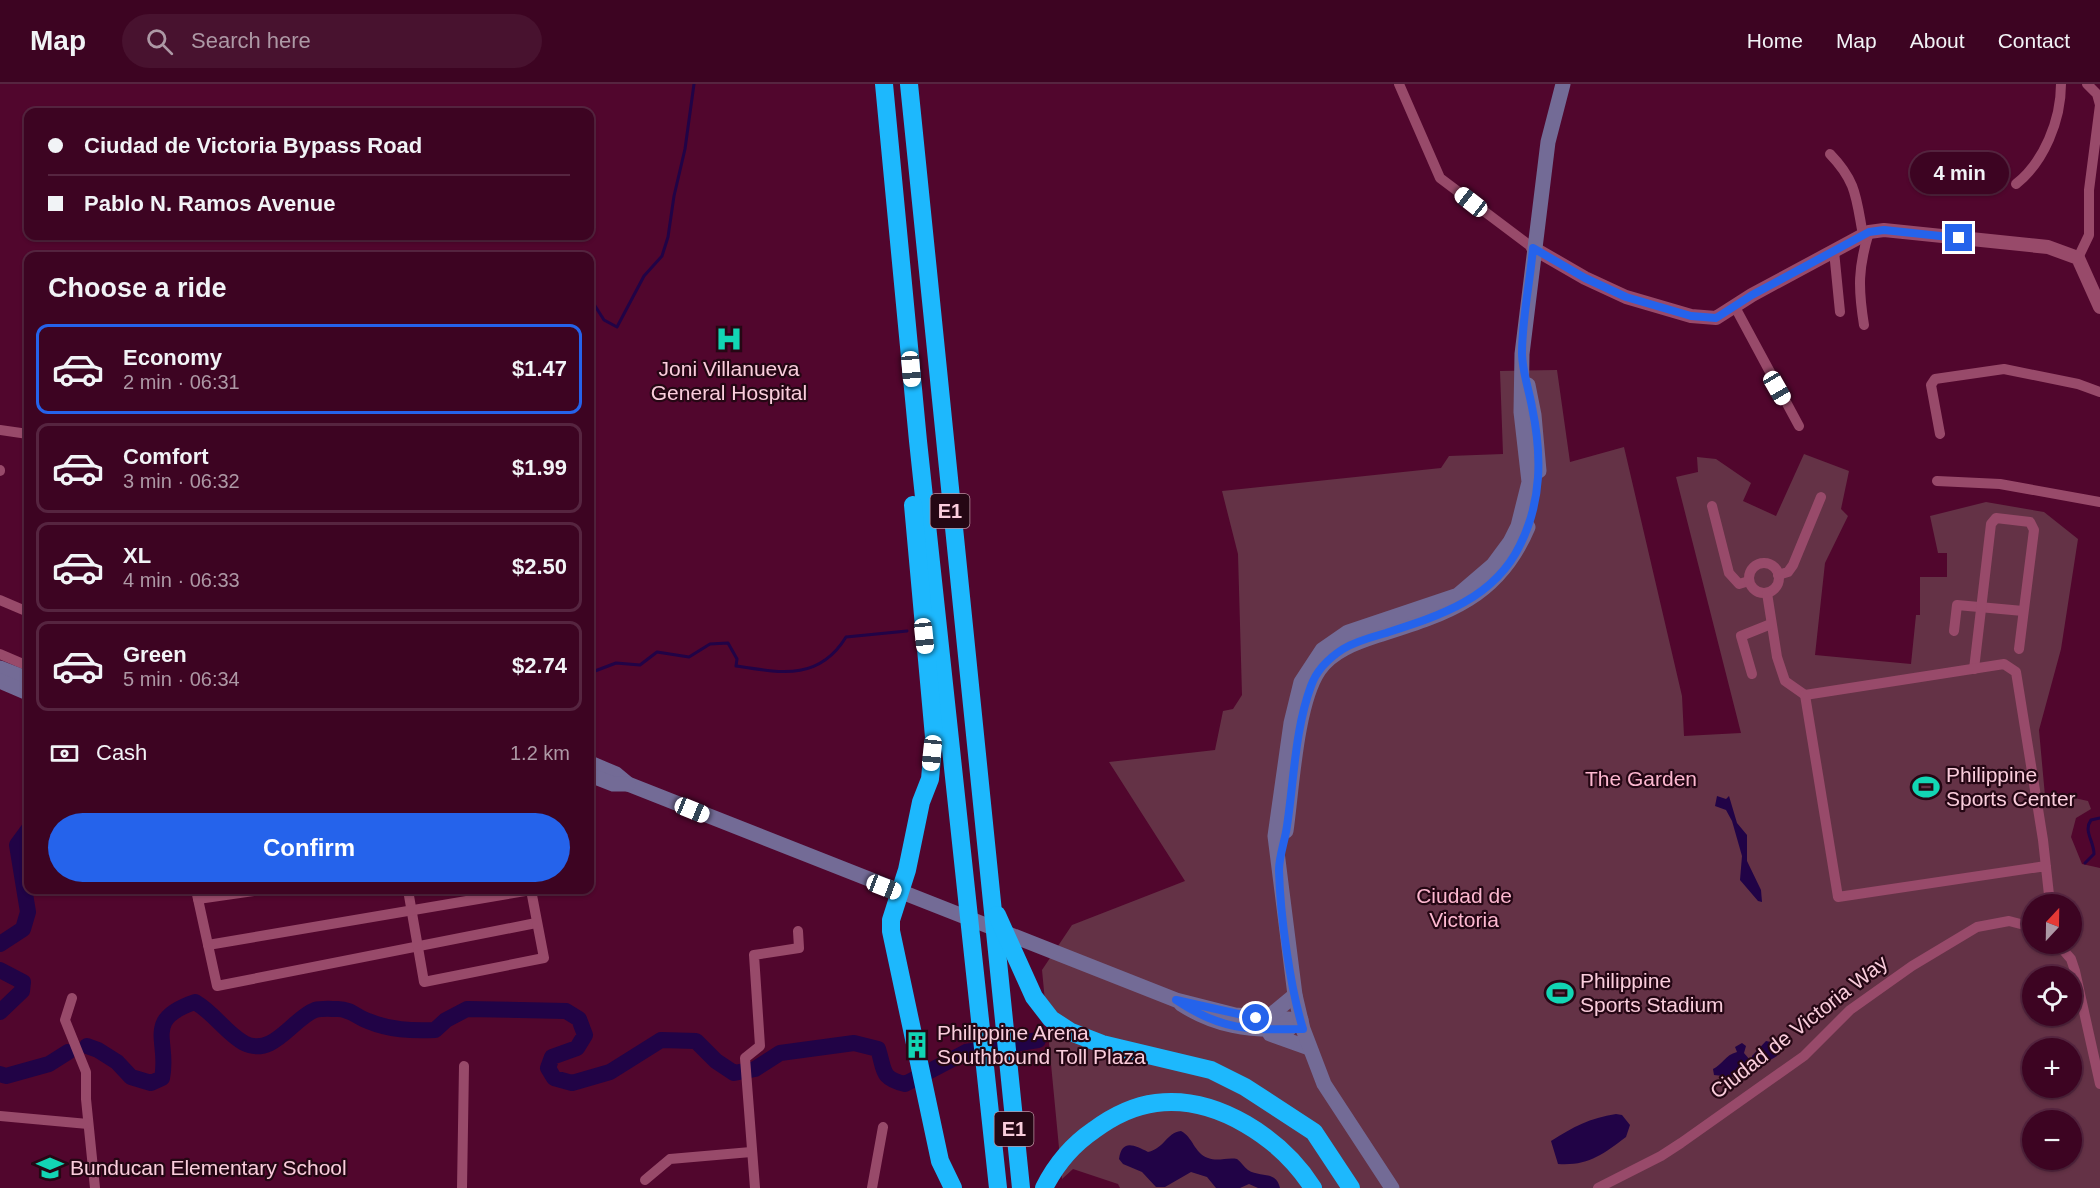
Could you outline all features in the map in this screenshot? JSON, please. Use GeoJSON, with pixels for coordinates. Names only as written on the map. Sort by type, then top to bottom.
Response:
{"type":"FeatureCollection","features":[{"type":"Feature","properties":{"kind":"highway"},"geometry":{"type":"LineString","coordinates":[[876,84],[890,131]]}},
{"type":"Feature","properties":{"kind":"highway","name":"E1"},"geometry":{"type":"LineString","coordinates":[[884,84],[918,441],[998,1188]]}},
{"type":"Feature","properties":{"kind":"highway","name":"E1"},"geometry":{"type":"LineString","coordinates":[[909,84],[914,158],[1021,1188]]}},
{"type":"Feature","properties":{"kind":"highway"},"geometry":{"type":"LineString","coordinates":[[918,441],[913,503],[934,737],[930,779],[891,920],[892,943],[919,1054],[940,1161],[953,1188]]}},
{"type":"Feature","properties":{"kind":"highway"},"geometry":{"type":"LineString","coordinates":[[991,900],[1034,998],[1051,1019],[1071,1032],[1102,1044],[1211,1070],[1245,1087],[1314,1132],[1351,1188]]}},
{"type":"Feature","properties":{"kind":"highway"},"geometry":{"type":"LineString","coordinates":[[1044,1188],[1063,1158],[1086,1135],[1114,1116],[1156,1103],[1177,1102],[1227,1115],[1252,1128],[1293,1161],[1313,1188]]}},
{"type":"Feature","properties":{"kind":"main road"},"geometry":{"type":"LineString","coordinates":[[1392,1187],[1340,1112],[1324,1084],[1309,1048],[1295,994],[1282,908],[1279,860],[1286,838],[1296,724],[1319,670],[1343,641],[1441,615],[1463,604],[1490,585],[1533,516],[1539,483],[1534,414],[1521,354],[1548,142],[1563,84]]}},
{"type":"Feature","properties":{"kind":"main road"},"geometry":{"type":"LineString","coordinates":[[0,668],[24,677]]}},
{"type":"Feature","properties":{"kind":"main road"},"geometry":{"type":"LineString","coordinates":[[0,681],[24,691]]}},
{"type":"Feature","properties":{"kind":"main road"},"geometry":{"type":"LineString","coordinates":[[594,765],[616,774],[628,784],[899,893],[1176,1000],[1256,1024],[1309,1048]]}},
{"type":"Feature","properties":{"kind":"main road"},"geometry":{"type":"LineString","coordinates":[[594,777],[613,784],[628,784]]}},
{"type":"Feature","properties":{"kind":"main road"},"geometry":{"type":"LineString","coordinates":[[1256,1024],[1272,1014],[1295,994]]}},
{"type":"Feature","properties":{"kind":"main road"},"geometry":{"type":"LineString","coordinates":[[1256,1024],[1302,1024]]}},
{"type":"Feature","properties":{"kind":"street"},"geometry":{"type":"LineString","coordinates":[[1399,84],[1440,178],[1533,248],[1585,278],[1626,297],[1691,316],[1716,318],[1866,233],[1884,230],[2048,247],[2078,258],[2100,307]]}},
{"type":"Feature","properties":{"kind":"street"},"geometry":{"type":"LineString","coordinates":[[2016,184],[2025,177],[2052,135],[2058,114],[2061,84]]}},
{"type":"Feature","properties":{"kind":"street"},"geometry":{"type":"LineString","coordinates":[[2078,258],[2094,234],[2089,190],[2100,105],[2097,94],[2087,84]]}},
{"type":"Feature","properties":{"kind":"street"},"geometry":{"type":"LineString","coordinates":[[1830,154],[1846,171],[1853,183],[1866,233],[1858,287],[1864,326]]}},
{"type":"Feature","properties":{"kind":"street"},"geometry":{"type":"LineString","coordinates":[[1834,250],[1840,312]]}},
{"type":"Feature","properties":{"kind":"street"},"geometry":{"type":"LineString","coordinates":[[1735,307],[1799,426]]}},
{"type":"Feature","properties":{"kind":"street"},"geometry":{"type":"LineString","coordinates":[[1940,434],[1931,385],[1935,379],[2004,369],[2078,384],[2100,392]]}},
{"type":"Feature","properties":{"kind":"street"},"geometry":{"type":"LineString","coordinates":[[0,430],[24,433]]}},
{"type":"Feature","properties":{"kind":"street"},"geometry":{"type":"LineString","coordinates":[[1937,481],[2000,484],[2100,502]]}},
{"type":"Feature","properties":{"kind":"street"},"geometry":{"type":"LineString","coordinates":[[1778,575],[1788,572],[1794,565],[1821,497]]}},
{"type":"Feature","properties":{"kind":"street"},"geometry":{"type":"LineString","coordinates":[[1712,506],[1729,573],[1739,584],[1749,581]]}},
{"type":"Feature","properties":{"kind":"street"},"geometry":{"type":"LineString","coordinates":[[1974,669],[1992,520],[1996,518],[2030,522],[2034,530],[2019,649]]}},
{"type":"Feature","properties":{"kind":"street"},"geometry":{"type":"LineString","coordinates":[[1761,564],[1771,565],[1778,575],[1775,588],[1767,593],[1757,592],[1749,581],[1753,568],[1761,564]]}},
{"type":"Feature","properties":{"kind":"street"},"geometry":{"type":"LineString","coordinates":[[1767,593],[1777,657],[1785,681],[1805,695],[2004,664],[2016,672],[2049,894]]}},
{"type":"Feature","properties":{"kind":"street"},"geometry":{"type":"LineString","coordinates":[[0,600],[24,610]]}},
{"type":"Feature","properties":{"kind":"street"},"geometry":{"type":"LineString","coordinates":[[1954,631],[1957,605],[1982,605],[2023,611]]}},
{"type":"Feature","properties":{"kind":"street"},"geometry":{"type":"LineString","coordinates":[[1752,674],[1741,636],[1771,624]]}},
{"type":"Feature","properties":{"kind":"street"},"geometry":{"type":"LineString","coordinates":[[0,654],[24,664]]}},
{"type":"Feature","properties":{"kind":"street"},"geometry":{"type":"LineString","coordinates":[[1805,695],[1838,897],[2046,866]]}},
{"type":"Feature","properties":{"kind":"street"},"geometry":{"type":"LineString","coordinates":[[197,894],[216,986],[536,923]]}},
{"type":"Feature","properties":{"kind":"street"},"geometry":{"type":"LineString","coordinates":[[409,894],[423,982],[544,958],[532,894]]}},
{"type":"Feature","properties":{"kind":"street"},"geometry":{"type":"LineString","coordinates":[[208,945],[507,894]]}},
{"type":"Feature","properties":{"kind":"street","name":"Ciudad de Victoria Way"},"geometry":{"type":"LineString","coordinates":[[1598,1188],[1661,1156],[1681,1143],[1804,1056],[1850,1010],[1912,966],[1977,927],[1992,922],[2008,921],[2022,924]]}},
{"type":"Feature","properties":{"kind":"street"},"geometry":{"type":"LineString","coordinates":[[755,1188],[745,1062],[745,1059],[760,1046],[754,955],[799,948],[798,931]]}},
{"type":"Feature","properties":{"kind":"street"},"geometry":{"type":"LineString","coordinates":[[2066,954],[2075,971],[2100,1084]]}},
{"type":"Feature","properties":{"kind":"street"},"geometry":{"type":"LineString","coordinates":[[72,998],[65,1020],[86,1072],[88,1124],[95,1188]]}},
{"type":"Feature","properties":{"kind":"street"},"geometry":{"type":"LineString","coordinates":[[462,1188],[464,1066]]}},
{"type":"Feature","properties":{"kind":"street"},"geometry":{"type":"LineString","coordinates":[[0,1116],[88,1124]]}},
{"type":"Feature","properties":{"kind":"street"},"geometry":{"type":"LineString","coordinates":[[872,1188],[883,1127]]}},
{"type":"Feature","properties":{"kind":"street"},"geometry":{"type":"LineString","coordinates":[[645,1180],[670,1159],[752,1152]]}},
{"type":"Feature","properties":{"kind":"green space","name":"Ciudad de Victoria"},"geometry":{"type":"Polygon","coordinates":[[[1557,370],[1570,462],[1624,447],[1682,696],[1684,736],[1741,733],[1676,477],[1698,472],[1697,457],[1716,459],[1751,483],[1743,501],[1776,516],[1804,454],[1849,471],[1841,509],[1848,516],[1825,563],[1815,655],[1911,664],[1916,615],[1920,615],[1920,577],[1947,577],[1947,553],[1938,553],[1930,516],[1986,502],[2044,512],[2078,539],[2061,649],[2039,730],[2045,796],[2056,794],[2088,801],[2091,809],[2076,818],[2071,837],[2082,864],[2100,868],[2100,1188],[1120,1188],[1118,1184],[1073,1169],[1062,1179],[1042,970],[1072,925],[1185,881],[1109,762],[1215,750],[1223,711],[1233,709],[1242,695],[1238,554],[1222,491],[1441,468],[1449,456],[1503,454],[1500,371],[1557,370]]]}},
{"type":"Feature","properties":{"kind":"shaded area"},"geometry":{"type":"Polygon","coordinates":[[[1717,796],[1726,799],[1729,796],[1737,823],[1747,835],[1747,861],[1761,890],[1762,902],[1758,901],[1740,880],[1742,856],[1732,821],[1726,810],[1715,806],[1717,796]]]}},
{"type":"Feature","properties":{"kind":"shaded area"},"geometry":{"type":"Polygon","coordinates":[[[1766,1041],[1776,1043],[1779,1049],[1777,1056],[1757,1068],[1751,1062],[1752,1056],[1766,1041]]]}},
{"type":"Feature","properties":{"kind":"shaded area"},"geometry":{"type":"Polygon","coordinates":[[[1742,1043],[1746,1046],[1744,1053],[1750,1060],[1748,1064],[1738,1067],[1732,1077],[1714,1075],[1713,1069],[1729,1055],[1737,1052],[1735,1047],[1742,1043]]]}},
{"type":"Feature","properties":{"kind":"shaded area"},"geometry":{"type":"Polygon","coordinates":[[[1616,1114],[1622,1115],[1630,1125],[1626,1137],[1594,1158],[1578,1163],[1558,1164],[1551,1141],[1582,1124],[1616,1114]]]}},
{"type":"Feature","properties":{"kind":"shaded area"},"geometry":{"type":"Polygon","coordinates":[[[1181,1131],[1203,1156],[1215,1160],[1237,1159],[1248,1170],[1275,1179],[1280,1188],[1258,1188],[1249,1184],[1240,1188],[1216,1188],[1207,1177],[1191,1172],[1165,1187],[1156,1187],[1142,1172],[1123,1164],[1119,1159],[1126,1146],[1133,1146],[1148,1152],[1154,1150],[1176,1132],[1181,1131]]]}},
{"type":"Feature","properties":{"kind":"waterway"},"geometry":{"type":"LineString","coordinates":[[594,304],[604,320],[617,327],[644,276],[662,256],[668,237],[674,196],[685,149],[694,84]]}},
{"type":"Feature","properties":{"kind":"waterway"},"geometry":{"type":"LineString","coordinates":[[595,671],[616,663],[640,665],[657,652],[689,657],[710,644],[728,643],[737,659],[736,666],[768,671],[798,671],[824,661],[846,637],[907,631]]}},
{"type":"Feature","properties":{"kind":"waterway"},"geometry":{"type":"LineString","coordinates":[[2085,863],[2094,854],[2088,832],[2089,824],[2091,820],[2100,818]]}},
{"type":"Feature","properties":{"kind":"waterway"},"geometry":{"type":"LineString","coordinates":[[24,835],[17,845],[24,888]]}},
{"type":"Feature","properties":{"kind":"waterway"},"geometry":{"type":"LineString","coordinates":[[0,944],[23,929],[28,912],[25,894]]}},
{"type":"Feature","properties":{"kind":"waterway"},"geometry":{"type":"LineString","coordinates":[[0,970],[23,982],[22,991],[0,1012]]}},
{"type":"Feature","properties":{"kind":"waterway"},"geometry":{"type":"LineString","coordinates":[[87,1046],[117,1062],[131,1077],[151,1083],[162,1078],[163,1024],[179,1009],[195,1002],[238,1039],[254,1046],[273,1041],[307,1014],[321,1009],[342,1009],[384,1026],[418,1030],[435,1030],[446,1020],[467,1009],[566,1011],[579,1019],[585,1035],[577,1048],[552,1057],[548,1068],[554,1078],[572,1083],[610,1072],[661,1040],[696,1041],[716,1061],[734,1073],[755,1069],[780,1053],[854,1043],[878,1049],[887,1076],[905,1084],[966,1052],[1038,1040]]}},
{"type":"Feature","properties":{"kind":"waterway"},"geometry":{"type":"LineString","coordinates":[[0,1074],[6,1076],[49,1064],[68,1052]]}},
{"type":"Feature","properties":{"kind":"place","name":"Joni Villanueva General Hospital"},"geometry":{"type":"Point","coordinates":[729,339]}},
{"type":"Feature","properties":{"kind":"place","name":"Philippine Sports Center"},"geometry":{"type":"Point","coordinates":[1926,787]}},
{"type":"Feature","properties":{"kind":"place","name":"Philippine Sports Stadium"},"geometry":{"type":"Point","coordinates":[1560,993]}},
{"type":"Feature","properties":{"kind":"place","name":"Philippine Arena Southbound Toll Plaza"},"geometry":{"type":"Point","coordinates":[917,1045]}},
{"type":"Feature","properties":{"kind":"place","name":"Bunducan Elementary School"},"geometry":{"type":"Point","coordinates":[50,1168]}},
{"type":"Feature","properties":{"kind":"route"},"geometry":{"type":"LineString","coordinates":[[1256,1018],[1176,1000],[1198,1015],[1232,1027],[1256,1031],[1303,1029],[1295,994],[1282,908],[1279,860],[1286,838],[1301,725],[1311,686],[1319,670],[1330,658],[1346,647],[1441,615],[1478,594],[1503,571],[1519,548],[1533,516],[1538,496],[1538,464],[1534,414],[1521,354],[1533,248],[1585,278],[1626,297],[1691,316],[1716,318],[1752,295],[1869,232],[1884,230],[1959,238]]}},
{"type":"Feature","properties":{"kind":"park label","name":"The Garden"},"geometry":{"type":"Point","coordinates":[1641,779]}}]}
